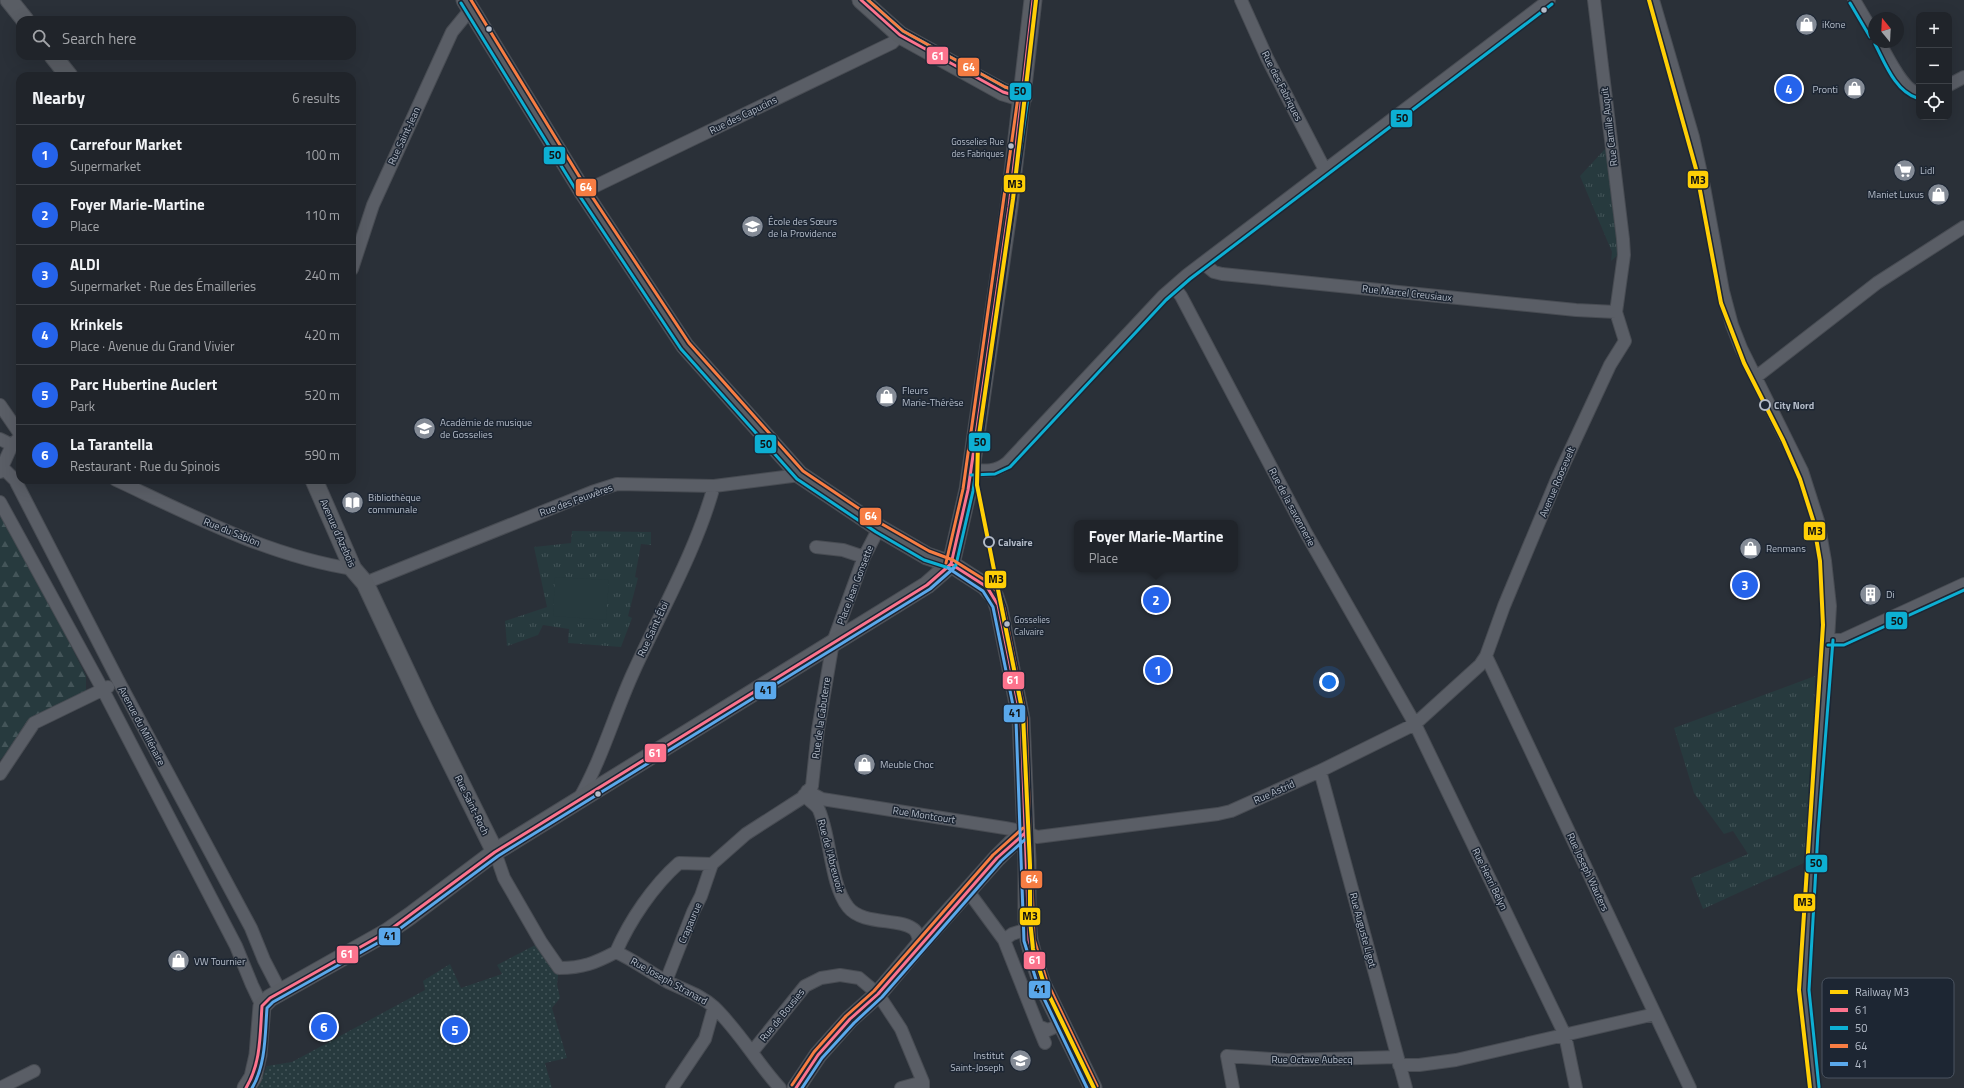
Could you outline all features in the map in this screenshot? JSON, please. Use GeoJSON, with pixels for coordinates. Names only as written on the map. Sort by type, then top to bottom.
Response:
{"type":"FeatureCollection","features":[{"type":"Feature","properties":{"kind":"main road"},"geometry":{"type":"LineString","coordinates":[[9,0],[22,16]]}},
{"type":"Feature","properties":{"kind":"main road"},"geometry":{"type":"LineString","coordinates":[[862,0],[900,35],[1003,92],[1023,98]]}},
{"type":"Feature","properties":{"kind":"main road"},"geometry":{"type":"LineString","coordinates":[[246,1088],[253,1077],[258,1055],[262,1006],[280,991],[387,932],[495,852],[579,800],[599,778],[833,642],[927,585],[951,564],[971,470],[1023,98],[1033,0]]}},
{"type":"Feature","properties":{"kind":"main road"},"geometry":{"type":"LineString","coordinates":[[467,5],[583,192],[685,346],[800,475],[879,528],[926,556],[951,564],[985,586],[993,594],[999,609],[1020,708],[1026,832],[1028,929],[1036,968],[1093,1088]]}},
{"type":"Feature","properties":{"kind":"main road"},"geometry":{"type":"LineString","coordinates":[[56,60],[66,72]]}},
{"type":"Feature","properties":{"kind":"main road","name":"Avenue d'Azebois"},"geometry":{"type":"LineString","coordinates":[[316,484],[353,569],[365,583]]}},
{"type":"Feature","properties":{"kind":"main road","name":"Rue Saint-Roch"},"geometry":{"type":"LineString","coordinates":[[365,583],[425,711],[495,852]]}},
{"type":"Feature","properties":{"kind":"main road"},"geometry":{"type":"LineString","coordinates":[[796,1088],[822,1051],[850,1019],[878,994],[920,944],[968,891],[1011,844],[1026,832]]}},
{"type":"Feature","properties":{"kind":"street","name":"Rue des Fabriques"},"geometry":{"type":"LineString","coordinates":[[1242,0],[1267,58],[1325,170]]}},
{"type":"Feature","properties":{"kind":"street"},"geometry":{"type":"LineString","coordinates":[[971,470],[988,471],[1000,468],[1007,464],[1163,296],[1202,263],[1549,0]]}},
{"type":"Feature","properties":{"kind":"street","name":"Rue Camille Auquit"},"geometry":{"type":"LineString","coordinates":[[1594,0],[1624,255],[1616,312]]}},
{"type":"Feature","properties":{"kind":"street"},"geometry":{"type":"LineString","coordinates":[[1653,0],[1693,137],[1706,194],[1723,291],[1732,324],[1756,377],[1794,450],[1815,507],[1822,539],[1830,606],[1813,832],[1804,990],[1814,1088]]}},
{"type":"Feature","properties":{"kind":"street"},"geometry":{"type":"LineString","coordinates":[[1854,0],[1868,24]]}},
{"type":"Feature","properties":{"kind":"street","name":"Rue Saint-Jean"},"geometry":{"type":"LineString","coordinates":[[356,257],[373,205],[452,32],[467,5]]}},
{"type":"Feature","properties":{"kind":"street","name":"Rue des Capucins"},"geometry":{"type":"LineString","coordinates":[[583,192],[892,42],[900,35]]}},
{"type":"Feature","properties":{"kind":"street"},"geometry":{"type":"LineString","coordinates":[[1883,48],[1904,84],[1916,93]]}},
{"type":"Feature","properties":{"kind":"street"},"geometry":{"type":"LineString","coordinates":[[1951,84],[1964,77]]}},
{"type":"Feature","properties":{"kind":"street"},"geometry":{"type":"LineString","coordinates":[[1756,377],[1877,284],[1964,227]]}},
{"type":"Feature","properties":{"kind":"street","name":"Rue Marcel Creusiaux"},"geometry":{"type":"LineString","coordinates":[[1202,263],[1214,272],[1222,274],[1576,310],[1616,312]]}},
{"type":"Feature","properties":{"kind":"street","name":"Rue de la savonnerie"},"geometry":{"type":"LineString","coordinates":[[1174,287],[1181,296],[1306,533],[1415,724]]}},
{"type":"Feature","properties":{"kind":"street","name":"Avenue Roosevelt"},"geometry":{"type":"LineString","coordinates":[[1486,656],[1504,606],[1557,479],[1610,365],[1625,341],[1616,312]]}},
{"type":"Feature","properties":{"kind":"street"},"geometry":{"type":"LineString","coordinates":[[0,405],[16,437]]}},
{"type":"Feature","properties":{"kind":"street"},"geometry":{"type":"LineString","coordinates":[[0,439],[16,439]]}},
{"type":"Feature","properties":{"kind":"street"},"geometry":{"type":"LineString","coordinates":[[1,468],[16,441]]}},
{"type":"Feature","properties":{"kind":"street","name":"Avenue du Millénaire"},"geometry":{"type":"LineString","coordinates":[[1,468],[16,482]]}},
{"type":"Feature","properties":{"kind":"street","name":"Rue des Feuwères"},"geometry":{"type":"LineString","coordinates":[[365,583],[592,492],[617,484],[714,486],[800,475]]}},
{"type":"Feature","properties":{"kind":"street","name":"Avenue du Millénaire"},"geometry":{"type":"LineString","coordinates":[[17,484],[119,682],[251,928],[266,965],[280,991]]}},
{"type":"Feature","properties":{"kind":"street","name":"Rue du Sablon"},"geometry":{"type":"LineString","coordinates":[[125,484],[230,533],[288,554],[322,564],[353,569]]}},
{"type":"Feature","properties":{"kind":"street","name":"Rue Saint-Éloi"},"geometry":{"type":"LineString","coordinates":[[599,778],[626,688],[705,519],[714,486]]}},
{"type":"Feature","properties":{"kind":"street","name":"Avenue du Millénaire"},"geometry":{"type":"LineString","coordinates":[[0,502],[103,690],[214,903],[236,946],[262,1006]]}},
{"type":"Feature","properties":{"kind":"street","name":"Place Jean Gonsette"},"geometry":{"type":"LineString","coordinates":[[833,642],[864,557],[879,528]]}},
{"type":"Feature","properties":{"kind":"street"},"geometry":{"type":"LineString","coordinates":[[816,547],[843,550],[864,557]]}},
{"type":"Feature","properties":{"kind":"street"},"geometry":{"type":"LineString","coordinates":[[1828,640],[1842,640],[1964,584]]}},
{"type":"Feature","properties":{"kind":"street","name":"Rue de la Cabuterre"},"geometry":{"type":"LineString","coordinates":[[806,793],[812,786],[818,730],[833,642]]}},
{"type":"Feature","properties":{"kind":"street","name":"Rue Astrid"},"geometry":{"type":"LineString","coordinates":[[1026,832],[1040,837],[1218,814],[1230,811],[1320,771],[1415,724],[1480,665],[1486,656]]}},
{"type":"Feature","properties":{"kind":"street","name":"Rue Joseph Wauters"},"geometry":{"type":"LineString","coordinates":[[1486,656],[1690,1088]]}},
{"type":"Feature","properties":{"kind":"street"},"geometry":{"type":"LineString","coordinates":[[0,774],[34,723],[119,682]]}},
{"type":"Feature","properties":{"kind":"street","name":"Rue Henri Belyn"},"geometry":{"type":"LineString","coordinates":[[1415,724],[1565,1035],[1576,1088]]}},
{"type":"Feature","properties":{"kind":"street","name":"Rue Auguste Ligot"},"geometry":{"type":"LineString","coordinates":[[1320,771],[1406,1088]]}},
{"type":"Feature","properties":{"kind":"street"},"geometry":{"type":"LineString","coordinates":[[616,952],[626,930],[667,874],[677,864],[712,864],[746,834],[774,817],[806,793]]}},
{"type":"Feature","properties":{"kind":"street","name":"Rue de l'Abreuvoir"},"geometry":{"type":"LineString","coordinates":[[806,793],[821,804],[844,902],[850,910],[871,919],[912,928],[918,934],[920,944]]}},
{"type":"Feature","properties":{"kind":"street","name":"Rue Montcourt"},"geometry":{"type":"LineString","coordinates":[[821,804],[1026,832]]}},
{"type":"Feature","properties":{"kind":"street","name":"Rue Saint-Roch"},"geometry":{"type":"LineString","coordinates":[[495,852],[504,878],[541,942],[559,968],[589,966],[616,952]]}},
{"type":"Feature","properties":{"kind":"street","name":"Crapaurue"},"geometry":{"type":"LineString","coordinates":[[666,981],[693,912],[702,896],[712,864]]}},
{"type":"Feature","properties":{"kind":"street"},"geometry":{"type":"LineString","coordinates":[[968,891],[1004,940],[1045,1043]]}},
{"type":"Feature","properties":{"kind":"street"},"geometry":{"type":"LineString","coordinates":[[214,903],[231,892]]}},
{"type":"Feature","properties":{"kind":"street"},"geometry":{"type":"LineString","coordinates":[[1004,940],[1012,934],[1028,929]]}},
{"type":"Feature","properties":{"kind":"street","name":"Rue Joseph Stranard"},"geometry":{"type":"LineString","coordinates":[[616,952],[638,963],[666,981],[695,993],[714,1006],[752,1052],[769,1077],[780,1088]]}},
{"type":"Feature","properties":{"kind":"street","name":"Rue de Bousies"},"geometry":{"type":"LineString","coordinates":[[752,1052],[805,986],[820,978],[840,975],[859,978],[878,994],[901,1029],[923,1085]]}},
{"type":"Feature","properties":{"kind":"street"},"geometry":{"type":"LineString","coordinates":[[672,1088],[705,1039],[714,1006]]}},
{"type":"Feature","properties":{"kind":"street"},"geometry":{"type":"LineString","coordinates":[[1398,1061],[1419,1065],[1456,1060],[1655,1014]]}},
{"type":"Feature","properties":{"kind":"street"},"geometry":{"type":"LineString","coordinates":[[1038,1026],[1048,1030],[1062,1024]]}},
{"type":"Feature","properties":{"kind":"street","name":"Rue Octave Aubecq"},"geometry":{"type":"LineString","coordinates":[[1233,1088],[1227,1056],[1287,1060],[1398,1061]]}},
{"type":"Feature","properties":{"kind":"street"},"geometry":{"type":"LineString","coordinates":[[0,1088],[34,1071]]}},
{"type":"Feature","properties":{"kind":"street"},"geometry":{"type":"LineString","coordinates":[[900,1088],[923,1085]]}},
{"type":"Feature","properties":{"kind":"green space"},"geometry":{"type":"Polygon","coordinates":[[[1607,141],[1619,254],[1611,261],[1612,252],[1580,176],[1606,148],[1607,141]]]}},
{"type":"Feature","properties":{"kind":"green space"},"geometry":{"type":"Polygon","coordinates":[[[0,503],[86,676],[86,693],[34,723],[0,760],[0,503]]]}},
{"type":"Feature","properties":{"kind":"green space"},"geometry":{"type":"Polygon","coordinates":[[[572,531],[651,532],[651,545],[641,544],[635,577],[638,578],[628,616],[632,618],[621,647],[568,643],[569,629],[543,625],[538,635],[507,646],[505,621],[547,607],[534,547],[571,543],[572,531]]]}},
{"type":"Feature","properties":{"kind":"green space"},"geometry":{"type":"Polygon","coordinates":[[[555,577],[609,580],[606,620],[553,616],[555,577]]]}},
{"type":"Feature","properties":{"kind":"green space"},"geometry":{"type":"Polygon","coordinates":[[[1815,676],[1813,760],[1806,862],[1703,909],[1691,878],[1748,854],[1733,831],[1724,834],[1694,793],[1674,728],[1815,676]]]}},
{"type":"Feature","properties":{"kind":"green space"},"geometry":{"type":"Polygon","coordinates":[[[541,942],[559,968],[557,984],[560,998],[552,1008],[567,1058],[545,1063],[552,1088],[258,1088],[267,1066],[292,1062],[425,990],[423,981],[450,964],[461,988],[502,974],[497,965],[541,942]]]}},
{"type":"Feature","properties":{"kind":"rail line","name":"M3"},"geometry":{"type":"LineString","coordinates":[[1036,0],[1013,199],[978,442],[977,485],[1023,714],[1030,865],[1030,920],[1033,949],[1045,987],[1094,1088]]}},
{"type":"Feature","properties":{"kind":"rail line","name":"M3"},"geometry":{"type":"LineString","coordinates":[[1649,0],[1696,169],[1721,303],[1744,363],[1783,440],[1800,479],[1813,520],[1820,561],[1823,625],[1799,990],[1810,1088]]}},
{"type":"Feature","properties":{"kind":"transit line","name":"64"},"geometry":{"type":"LineString","coordinates":[[471,0],[587,189],[689,343],[803,471],[882,524],[929,551],[953,560],[988,582],[999,594],[1004,608],[1026,718],[1034,939],[1047,982],[1097,1086]]}},
{"type":"Feature","properties":{"kind":"transit line","name":"61"},"geometry":{"type":"LineString","coordinates":[[861,0],[900,35],[1003,92],[1023,98]]}},
{"type":"Feature","properties":{"kind":"transit line","name":"50"},"geometry":{"type":"LineString","coordinates":[[461,3],[579,195],[681,349],[797,479],[876,532],[924,560],[952,569],[956,565],[973,491],[1028,97],[1025,93],[1005,87],[903,31],[868,0]]}},
{"type":"Feature","properties":{"kind":"transit line","name":"64"},"geometry":{"type":"LineString","coordinates":[[868,0],[903,31],[1005,87],[1024,93]]}},
{"type":"Feature","properties":{"kind":"transit line","name":"61"},"geometry":{"type":"LineString","coordinates":[[246,1088],[255,1069],[257,1059],[262,1006],[270,998],[387,932],[495,852],[927,585],[951,564],[968,490],[1009,207],[1033,0]]}},
{"type":"Feature","properties":{"kind":"transit line","name":"50"},"geometry":{"type":"LineString","coordinates":[[1850,3],[1868,34]]}},
{"type":"Feature","properties":{"kind":"transit line","name":"50"},"geometry":{"type":"LineString","coordinates":[[971,475],[995,474],[1010,467],[1166,300],[1190,279],[1552,4]]}},
{"type":"Feature","properties":{"kind":"transit line","name":"50"},"geometry":{"type":"LineString","coordinates":[[1877,48],[1887,68],[1897,83],[1909,94],[1916,98]]}},
{"type":"Feature","properties":{"kind":"transit line","name":"64"},"geometry":{"type":"LineString","coordinates":[[946,563],[963,489],[1018,97]]}},
{"type":"Feature","properties":{"kind":"transit line","name":"61"},"geometry":{"type":"LineString","coordinates":[[951,564],[987,587],[998,605],[1021,719],[1029,940],[1042,984],[1093,1088]]}},
{"type":"Feature","properties":{"kind":"transit line","name":"41"},"geometry":{"type":"LineString","coordinates":[[948,568],[983,591],[993,607],[1016,720],[1024,941],[1038,986],[1087,1088]]}},
{"type":"Feature","properties":{"kind":"transit line","name":"41"},"geometry":{"type":"LineString","coordinates":[[252,1088],[257,1079],[262,1059],[267,1008],[273,1002],[390,936],[498,856],[930,589],[954,568]]}},
{"type":"Feature","properties":{"kind":"transit line","name":"50"},"geometry":{"type":"LineString","coordinates":[[1828,645],[1844,645],[1964,590]]}},
{"type":"Feature","properties":{"kind":"transit line","name":"50"},"geometry":{"type":"LineString","coordinates":[[1819,1087],[1809,990],[1818,832],[1833,640]]}},
{"type":"Feature","properties":{"kind":"transit line","name":"64"},"geometry":{"type":"LineString","coordinates":[[792,1085],[814,1052],[846,1016],[874,991],[993,855],[1023,828]]}},
{"type":"Feature","properties":{"kind":"transit line","name":"61"},"geometry":{"type":"LineString","coordinates":[[796,1088],[818,1055],[850,1019],[878,994],[997,858],[1026,832]]}},
{"type":"Feature","properties":{"kind":"transit line","name":"41"},"geometry":{"type":"LineString","coordinates":[[802,1088],[822,1058],[854,1023],[882,997],[1001,861],[1029,836]]}},
{"type":"Feature","properties":{"kind":"place","name":"iKone"},"geometry":{"type":"Point","coordinates":[1806,24]}},
{"type":"Feature","properties":{"kind":"place","name":"Krinkels"},"geometry":{"type":"Point","coordinates":[1789,89]}},
{"type":"Feature","properties":{"kind":"place","name":"Pronti"},"geometry":{"type":"Point","coordinates":[1854,89]}},
{"type":"Feature","properties":{"kind":"place","name":"Gosselies Rue des Fabriques"},"geometry":{"type":"Point","coordinates":[1011,146]}},
{"type":"Feature","properties":{"kind":"place","name":"Lidl"},"geometry":{"type":"Point","coordinates":[1905,170]}},
{"type":"Feature","properties":{"kind":"place","name":"Maniet Luxus"},"geometry":{"type":"Point","coordinates":[1939,194]}},
{"type":"Feature","properties":{"kind":"place","name":"École des Sœurs de la Providence"},"geometry":{"type":"Point","coordinates":[752,227]}},
{"type":"Feature","properties":{"kind":"place","name":"Fleurs Marie-Thérèse"},"geometry":{"type":"Point","coordinates":[887,396]}},
{"type":"Feature","properties":{"kind":"place","name":"City Nord"},"geometry":{"type":"Point","coordinates":[1765,405]}},
{"type":"Feature","properties":{"kind":"place","name":"Académie de musique de Gosselies"},"geometry":{"type":"Point","coordinates":[424,428]}},
{"type":"Feature","properties":{"kind":"place","name":"Bibliothèque communale"},"geometry":{"type":"Point","coordinates":[352,503]}},
{"type":"Feature","properties":{"kind":"place","name":"Calvaire"},"geometry":{"type":"Point","coordinates":[989,542]}},
{"type":"Feature","properties":{"kind":"place","name":"Renmans"},"geometry":{"type":"Point","coordinates":[1751,548]}},
{"type":"Feature","properties":{"kind":"place","name":"ALDI"},"geometry":{"type":"Point","coordinates":[1745,585]}},
{"type":"Feature","properties":{"kind":"place","name":"Di"},"geometry":{"type":"Point","coordinates":[1870,594]}},
{"type":"Feature","properties":{"kind":"place","name":"Foyer Marie-Martine"},"geometry":{"type":"Point","coordinates":[1156,600]}},
{"type":"Feature","properties":{"kind":"place","name":"Gosselies Calvaire"},"geometry":{"type":"Point","coordinates":[1007,624]}},
{"type":"Feature","properties":{"kind":"place","name":"Carrefour Market"},"geometry":{"type":"Point","coordinates":[1158,670]}},
{"type":"Feature","properties":{"kind":"place","name":"Meuble Choc"},"geometry":{"type":"Point","coordinates":[865,764]}},
{"type":"Feature","properties":{"kind":"place","name":"VW Tournier"},"geometry":{"type":"Point","coordinates":[178,961]}},
{"type":"Feature","properties":{"kind":"place","name":"La Tarantella"},"geometry":{"type":"Point","coordinates":[324,1027]}},
{"type":"Feature","properties":{"kind":"place","name":"Parc Hubertine Auclert"},"geometry":{"type":"Point","coordinates":[455,1030]}},
{"type":"Feature","properties":{"kind":"place","name":"Institut Saint-Joseph"},"geometry":{"type":"Point","coordinates":[1020,1061]}}]}
